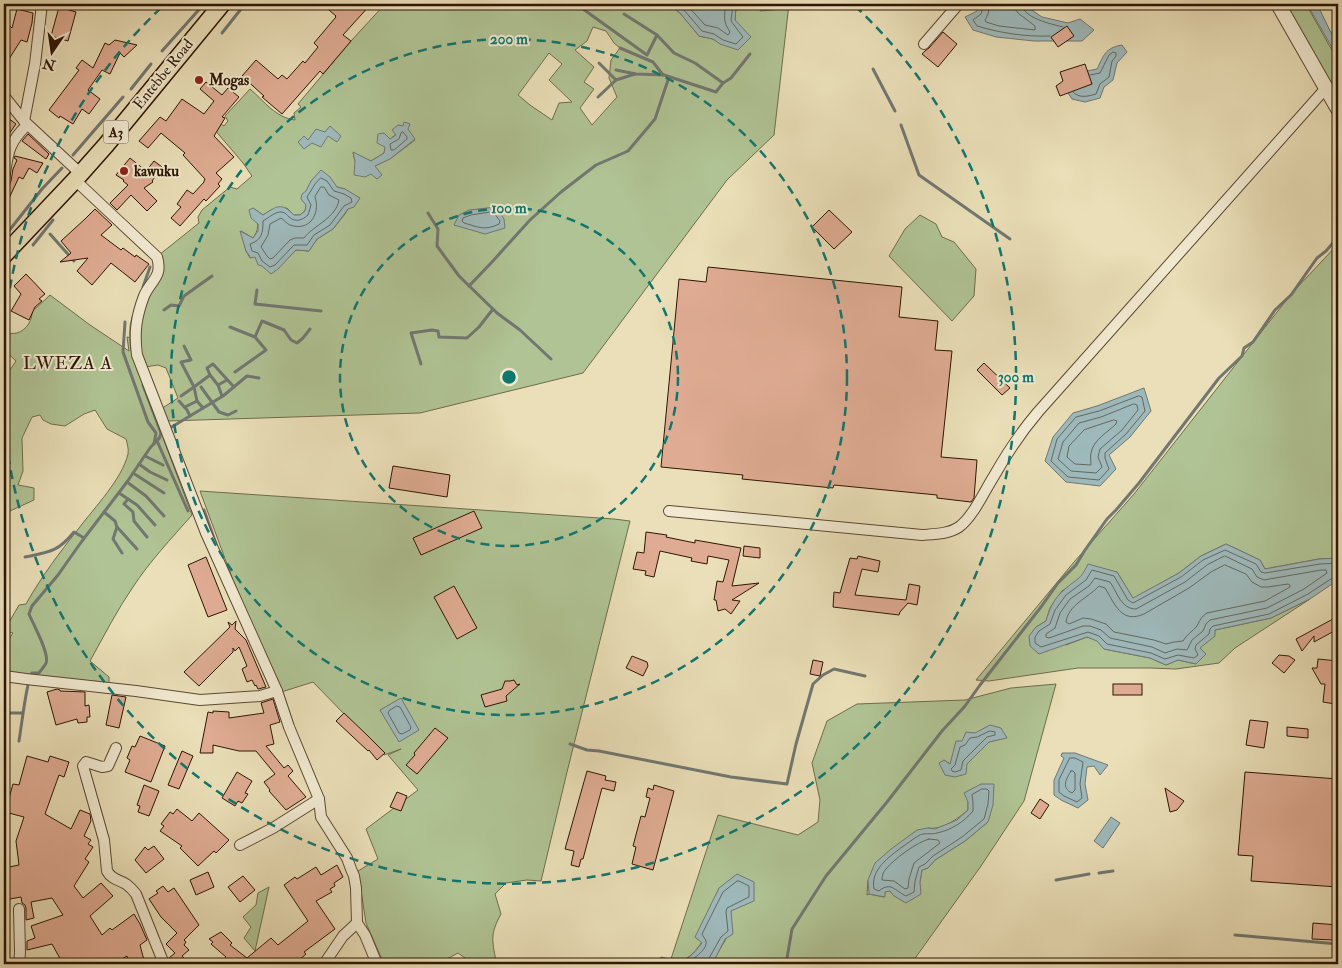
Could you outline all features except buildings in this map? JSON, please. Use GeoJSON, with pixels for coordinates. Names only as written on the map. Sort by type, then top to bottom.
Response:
{"type":"FeatureCollection","features":[{"type":"Feature","properties":{"kind":"main road","name":"Entebbe Road"},"geometry":{"type":"LineString","coordinates":[[4,255],[106,145],[222,4]]}},
{"type":"Feature","properties":{"kind":"street"},"geometry":{"type":"LineString","coordinates":[[4,180],[8,152],[25,123],[35,64],[42,4]]}},
{"type":"Feature","properties":{"kind":"street"},"geometry":{"type":"LineString","coordinates":[[1278,4],[1338,109]]}},
{"type":"Feature","properties":{"kind":"street"},"geometry":{"type":"LineString","coordinates":[[924,44],[956,6]]}},
{"type":"Feature","properties":{"kind":"street"},"geometry":{"type":"LineString","coordinates":[[669,511],[922,535],[946,532],[959,528],[978,503],[1019,435],[1038,412],[1326,88]]}},
{"type":"Feature","properties":{"kind":"street"},"geometry":{"type":"LineString","coordinates":[[4,96],[25,123],[157,257],[159,264],[157,276],[144,296],[135,326],[137,355],[206,533],[277,691],[289,727],[319,799],[321,817],[347,858],[354,876],[357,898],[357,923],[365,935],[377,964]]}},
{"type":"Feature","properties":{"kind":"street"},"geometry":{"type":"LineString","coordinates":[[4,676],[200,700],[260,696],[277,691]]}},
{"type":"Feature","properties":{"kind":"street"},"geometry":{"type":"LineString","coordinates":[[116,748],[108,766],[102,767],[86,762],[83,766],[104,840],[109,876],[124,883],[136,894],[164,964]]}},
{"type":"Feature","properties":{"kind":"street"},"geometry":{"type":"LineString","coordinates":[[240,845],[273,828],[319,799]]}},
{"type":"Feature","properties":{"kind":"street"},"geometry":{"type":"LineString","coordinates":[[19,909],[19,964]]}},
{"type":"Feature","properties":{"kind":"street"},"geometry":{"type":"LineString","coordinates":[[324,964],[343,936],[357,923]]}},
{"type":"Feature","properties":{"kind":"green space"},"geometry":{"type":"Polygon","coordinates":[[[385,4],[668,4],[680,13],[699,36],[713,39],[721,44],[735,20],[736,7],[745,4],[773,4],[767,8],[762,6],[760,11],[781,9],[783,4],[789,4],[774,135],[727,180],[583,373],[420,413],[167,421],[161,409],[178,398],[166,368],[158,365],[145,367],[138,335],[159,255],[199,223],[198,217],[202,210],[230,187],[237,189],[252,176],[214,129],[219,123],[224,126],[228,121],[225,116],[250,89],[276,112],[288,119],[295,120],[294,113],[301,107],[298,104],[385,4]],[[593,27],[587,41],[575,50],[594,67],[584,82],[594,89],[580,108],[592,125],[617,97],[609,78],[611,60],[620,48],[606,31],[593,27]],[[549,53],[518,95],[552,120],[559,103],[572,102],[549,80],[562,64],[549,53]],[[403,126],[389,142],[384,153],[371,161],[353,153],[355,161],[375,166],[391,158],[415,140],[403,126]],[[321,171],[311,181],[305,211],[300,215],[294,215],[287,208],[271,210],[263,215],[253,208],[258,223],[253,238],[241,231],[246,251],[250,258],[255,256],[287,259],[296,250],[309,251],[317,239],[333,229],[345,214],[348,209],[345,189],[337,187],[321,171]]]}},
{"type":"Feature","properties":{"kind":"green space"},"geometry":{"type":"Polygon","coordinates":[[[1283,4],[1306,4],[1338,61],[1338,100],[1283,4]]]}},
{"type":"Feature","properties":{"kind":"green space"},"geometry":{"type":"Polygon","coordinates":[[[920,215],[936,224],[942,237],[954,242],[976,269],[974,296],[952,321],[889,256],[905,229],[920,215]]]}},
{"type":"Feature","properties":{"kind":"green space"},"geometry":{"type":"Polygon","coordinates":[[[1338,244],[1338,558],[1319,559],[1265,569],[1260,560],[1226,544],[1201,556],[1179,573],[1133,599],[1117,572],[1082,577],[1062,591],[1050,608],[1046,621],[1036,627],[1066,645],[1087,637],[1097,640],[1104,649],[1150,658],[1166,665],[1178,660],[1196,664],[1197,647],[1215,630],[1271,618],[1310,599],[1235,648],[1219,663],[1176,669],[1078,668],[989,681],[976,680],[1074,562],[1134,494],[1292,293],[1338,244]]]}},
{"type":"Feature","properties":{"kind":"green space"},"geometry":{"type":"Polygon","coordinates":[[[50,295],[129,351],[127,337],[132,338],[163,438],[192,515],[140,577],[116,614],[90,661],[109,677],[109,686],[4,673],[4,646],[13,633],[4,631],[19,605],[26,604],[51,565],[114,483],[125,463],[128,452],[126,439],[107,429],[95,410],[84,414],[65,426],[51,424],[43,420],[40,415],[32,417],[22,438],[23,471],[18,485],[34,488],[34,500],[10,511],[4,511],[4,379],[16,361],[4,350],[4,333],[21,332],[30,320],[32,310],[50,295]]]}},
{"type":"Feature","properties":{"kind":"green space"},"geometry":{"type":"Polygon","coordinates":[[[200,491],[630,521],[541,881],[527,880],[506,883],[495,894],[501,914],[493,937],[496,961],[480,964],[458,953],[441,962],[419,960],[425,964],[384,964],[366,923],[358,871],[378,859],[366,829],[418,790],[388,755],[401,749],[384,755],[313,682],[275,694],[200,491]]]}},
{"type":"Feature","properties":{"kind":"green space"},"geometry":{"type":"Polygon","coordinates":[[[1056,684],[1024,801],[981,866],[911,964],[711,964],[726,939],[731,911],[754,882],[695,937],[702,942],[692,954],[681,960],[671,959],[718,815],[798,835],[818,822],[820,800],[812,763],[827,721],[857,704],[965,700],[1011,688],[1056,684]],[[1007,737],[962,741],[950,764],[944,760],[945,775],[967,764],[989,742],[1007,737]],[[968,802],[968,810],[944,826],[928,828],[868,880],[867,895],[884,897],[884,892],[890,891],[894,896],[920,882],[922,870],[928,868],[935,860],[965,841],[988,822],[968,802]]]}},
{"type":"Feature","properties":{"kind":"green space"},"geometry":{"type":"Polygon","coordinates":[[[269,887],[255,951],[244,938],[251,927],[243,917],[256,905],[258,893],[269,887]]]}},
{"type":"Feature","properties":{"kind":"water"},"geometry":{"type":"Polygon","coordinates":[[[668,4],[745,4],[736,7],[735,20],[751,37],[738,50],[720,44],[713,39],[699,36],[680,13],[668,4]]]}},
{"type":"Feature","properties":{"kind":"water"},"geometry":{"type":"Polygon","coordinates":[[[979,4],[1023,4],[1042,17],[1068,23],[1080,19],[1094,30],[1082,41],[1034,41],[996,37],[973,30],[965,17],[977,11],[979,4]]]}},
{"type":"Feature","properties":{"kind":"water"},"geometry":{"type":"Polygon","coordinates":[[[1307,4],[1317,4],[1338,47],[1338,58],[1307,4]]]}},
{"type":"Feature","properties":{"kind":"water"},"geometry":{"type":"Polygon","coordinates":[[[1122,45],[1127,52],[1117,63],[1113,80],[1104,87],[1100,98],[1085,102],[1072,99],[1063,81],[1082,72],[1097,69],[1108,50],[1122,45]]]}},
{"type":"Feature","properties":{"kind":"water"},"geometry":{"type":"Polygon","coordinates":[[[404,122],[410,124],[408,129],[415,139],[390,159],[375,166],[382,175],[377,179],[371,174],[365,177],[354,175],[355,161],[353,152],[371,161],[384,153],[385,147],[377,143],[378,134],[384,133],[390,139],[396,135],[392,130],[398,125],[403,126],[404,122]]]}},
{"type":"Feature","properties":{"kind":"water"},"geometry":{"type":"Polygon","coordinates":[[[330,126],[341,136],[337,142],[328,136],[321,147],[312,143],[304,149],[298,142],[304,136],[308,140],[316,129],[325,132],[330,126]]]}},
{"type":"Feature","properties":{"kind":"water"},"geometry":{"type":"Polygon","coordinates":[[[321,170],[330,177],[337,187],[345,189],[360,198],[354,207],[348,209],[333,229],[317,239],[309,251],[296,250],[271,274],[258,265],[255,257],[251,258],[246,251],[240,231],[253,238],[258,231],[258,224],[251,218],[249,210],[253,208],[263,215],[282,207],[294,215],[300,215],[305,211],[306,205],[301,199],[302,194],[321,170]]]}},
{"type":"Feature","properties":{"kind":"water"},"geometry":{"type":"Polygon","coordinates":[[[496,207],[504,219],[505,228],[485,234],[454,225],[459,215],[469,210],[496,207]]]}},
{"type":"Feature","properties":{"kind":"water"},"geometry":{"type":"Polygon","coordinates":[[[1144,388],[1151,411],[1130,437],[1109,455],[1116,469],[1100,486],[1066,482],[1045,461],[1053,437],[1073,413],[1144,388]]]}},
{"type":"Feature","properties":{"kind":"water"},"geometry":{"type":"Polygon","coordinates":[[[1226,544],[1260,560],[1265,569],[1319,559],[1338,558],[1338,580],[1310,599],[1271,618],[1215,630],[1215,636],[1200,648],[1206,654],[1196,664],[1178,660],[1166,665],[1150,658],[1104,649],[1097,641],[1087,637],[1039,654],[1030,646],[1029,636],[1036,627],[1046,621],[1050,608],[1057,597],[1080,577],[1088,564],[1117,572],[1133,598],[1179,573],[1201,556],[1226,544]]]}},
{"type":"Feature","properties":{"kind":"water"},"geometry":{"type":"Polygon","coordinates":[[[401,698],[419,730],[399,742],[380,710],[401,698]]]}},
{"type":"Feature","properties":{"kind":"water"},"geometry":{"type":"Polygon","coordinates":[[[990,725],[1001,728],[1007,738],[989,742],[967,764],[966,774],[955,777],[945,775],[939,763],[944,760],[950,764],[956,741],[962,741],[966,732],[975,733],[990,725]]]}},
{"type":"Feature","properties":{"kind":"water"},"geometry":{"type":"Polygon","coordinates":[[[1062,753],[1075,753],[1108,765],[1100,775],[1094,766],[1087,767],[1085,784],[1088,800],[1078,808],[1054,795],[1054,780],[1064,758],[1061,756],[1062,753]]]}},
{"type":"Feature","properties":{"kind":"water"},"geometry":{"type":"Polygon","coordinates":[[[981,784],[994,784],[993,805],[988,822],[965,841],[935,860],[928,868],[922,870],[921,894],[906,903],[894,896],[890,891],[885,892],[885,897],[869,894],[868,880],[875,863],[917,830],[935,829],[957,820],[968,810],[968,802],[964,793],[981,784]]]}},
{"type":"Feature","properties":{"kind":"water"},"geometry":{"type":"Polygon","coordinates":[[[1111,817],[1120,823],[1103,848],[1094,841],[1111,817]]]}},
{"type":"Feature","properties":{"kind":"water"},"geometry":{"type":"Polygon","coordinates":[[[737,874],[754,882],[754,901],[731,911],[733,934],[725,939],[713,963],[655,964],[661,957],[675,960],[684,959],[697,949],[702,943],[695,937],[719,888],[737,874]]]}},
{"type":"Feature","properties":{"kind":"waterway"},"geometry":{"type":"LineString","coordinates":[[162,51],[204,4]]}},
{"type":"Feature","properties":{"kind":"waterway"},"geometry":{"type":"LineString","coordinates":[[222,33],[245,4]]}},
{"type":"Feature","properties":{"kind":"waterway"},"geometry":{"type":"LineString","coordinates":[[452,4],[456,5]]}},
{"type":"Feature","properties":{"kind":"waterway"},"geometry":{"type":"LineString","coordinates":[[576,4],[647,55],[657,35]]}},
{"type":"Feature","properties":{"kind":"waterway"},"geometry":{"type":"LineString","coordinates":[[624,14],[657,35],[674,53],[695,63],[723,83]]}},
{"type":"Feature","properties":{"kind":"waterway"},"geometry":{"type":"LineString","coordinates":[[620,48],[653,62],[663,75]]}},
{"type":"Feature","properties":{"kind":"waterway"},"geometry":{"type":"LineString","coordinates":[[616,70],[636,74],[664,75],[716,92],[723,83],[731,78],[750,54]]}},
{"type":"Feature","properties":{"kind":"waterway"},"geometry":{"type":"LineString","coordinates":[[599,63],[616,80]]}},
{"type":"Feature","properties":{"kind":"waterway"},"geometry":{"type":"LineString","coordinates":[[131,89],[151,64]]}},
{"type":"Feature","properties":{"kind":"waterway"},"geometry":{"type":"LineString","coordinates":[[873,69],[895,111]]}},
{"type":"Feature","properties":{"kind":"waterway"},"geometry":{"type":"LineString","coordinates":[[598,97],[616,80],[635,74]]}},
{"type":"Feature","properties":{"kind":"waterway"},"geometry":{"type":"LineString","coordinates":[[469,286],[530,220],[561,192],[596,165],[628,151],[655,119],[669,77]]}},
{"type":"Feature","properties":{"kind":"waterway"},"geometry":{"type":"LineString","coordinates":[[73,155],[123,97]]}},
{"type":"Feature","properties":{"kind":"waterway"},"geometry":{"type":"LineString","coordinates":[[901,125],[919,175],[1010,239]]}},
{"type":"Feature","properties":{"kind":"waterway"},"geometry":{"type":"LineString","coordinates":[[4,237],[42,189],[62,168]]}},
{"type":"Feature","properties":{"kind":"waterway"},"geometry":{"type":"LineString","coordinates":[[428,213],[438,229],[437,246],[459,276],[497,313],[520,330],[551,359]]}},
{"type":"Feature","properties":{"kind":"waterway"},"geometry":{"type":"LineString","coordinates":[[33,245],[53,220]]}},
{"type":"Feature","properties":{"kind":"waterway"},"geometry":{"type":"LineString","coordinates":[[50,234],[74,261]]}},
{"type":"Feature","properties":{"kind":"waterway"},"geometry":{"type":"LineString","coordinates":[[786,964],[792,929],[826,876],[942,731],[965,706],[1058,583],[1076,565],[1107,519],[1139,483],[1219,378],[1242,356],[1244,348],[1253,342],[1275,310],[1291,295],[1317,258],[1338,237]]}},
{"type":"Feature","properties":{"kind":"waterway"},"geometry":{"type":"LineString","coordinates":[[143,287],[150,267]]}},
{"type":"Feature","properties":{"kind":"waterway"},"geometry":{"type":"LineString","coordinates":[[164,310],[171,305],[179,306],[184,296],[212,276]]}},
{"type":"Feature","properties":{"kind":"waterway"},"geometry":{"type":"LineString","coordinates":[[257,290],[255,304],[321,311]]}},
{"type":"Feature","properties":{"kind":"waterway"},"geometry":{"type":"LineString","coordinates":[[421,364],[411,333],[432,330],[438,331],[439,337],[467,338],[479,327],[493,309]]}},
{"type":"Feature","properties":{"kind":"waterway"},"geometry":{"type":"LineString","coordinates":[[132,350],[131,325],[133,317]]}},
{"type":"Feature","properties":{"kind":"waterway"},"geometry":{"type":"LineString","coordinates":[[255,337],[262,321],[284,330],[291,340],[297,343],[310,329]]}},
{"type":"Feature","properties":{"kind":"waterway"},"geometry":{"type":"LineString","coordinates":[[125,322],[123,352],[148,422],[156,433],[154,444]]}},
{"type":"Feature","properties":{"kind":"waterway"},"geometry":{"type":"LineString","coordinates":[[230,327],[255,337],[266,350],[235,372]]}},
{"type":"Feature","properties":{"kind":"waterway"},"geometry":{"type":"LineString","coordinates":[[184,346],[191,360],[181,362],[194,387],[210,375],[207,368],[213,364],[234,387]]}},
{"type":"Feature","properties":{"kind":"waterway"},"geometry":{"type":"LineString","coordinates":[[210,375],[218,385],[222,396]]}},
{"type":"Feature","properties":{"kind":"waterway"},"geometry":{"type":"LineString","coordinates":[[169,426],[170,428],[223,396],[247,376],[259,378]]}},
{"type":"Feature","properties":{"kind":"waterway"},"geometry":{"type":"LineString","coordinates":[[218,385],[227,380]]}},
{"type":"Feature","properties":{"kind":"waterway"},"geometry":{"type":"LineString","coordinates":[[4,382],[4,413]]}},
{"type":"Feature","properties":{"kind":"waterway"},"geometry":{"type":"LineString","coordinates":[[143,385],[161,433],[159,439]]}},
{"type":"Feature","properties":{"kind":"waterway"},"geometry":{"type":"LineString","coordinates":[[181,396],[194,387],[197,401]]}},
{"type":"Feature","properties":{"kind":"waterway"},"geometry":{"type":"LineString","coordinates":[[201,387],[219,412],[228,415],[236,411]]}},
{"type":"Feature","properties":{"kind":"waterway"},"geometry":{"type":"LineString","coordinates":[[179,401],[190,416]]}},
{"type":"Feature","properties":{"kind":"waterway"},"geometry":{"type":"LineString","coordinates":[[185,407],[197,401],[203,408]]}},
{"type":"Feature","properties":{"kind":"waterway"},"geometry":{"type":"LineString","coordinates":[[30,677],[32,673],[39,673],[47,659],[29,614],[32,606],[58,575],[159,438]]}},
{"type":"Feature","properties":{"kind":"waterway"},"geometry":{"type":"LineString","coordinates":[[157,441],[188,511]]}},
{"type":"Feature","properties":{"kind":"waterway"},"geometry":{"type":"LineString","coordinates":[[145,456],[163,465]]}},
{"type":"Feature","properties":{"kind":"waterway"},"geometry":{"type":"LineString","coordinates":[[139,464],[167,480]]}},
{"type":"Feature","properties":{"kind":"waterway"},"geometry":{"type":"LineString","coordinates":[[133,473],[164,493]]}},
{"type":"Feature","properties":{"kind":"waterway"},"geometry":{"type":"LineString","coordinates":[[127,482],[146,496],[164,516]]}},
{"type":"Feature","properties":{"kind":"waterway"},"geometry":{"type":"LineString","coordinates":[[119,493],[137,505],[155,525]]}},
{"type":"Feature","properties":{"kind":"waterway"},"geometry":{"type":"LineString","coordinates":[[128,499],[124,504],[133,512],[134,521],[147,537]]}},
{"type":"Feature","properties":{"kind":"waterway"},"geometry":{"type":"LineString","coordinates":[[204,510],[216,544]]}},
{"type":"Feature","properties":{"kind":"waterway"},"geometry":{"type":"LineString","coordinates":[[104,512],[115,521],[117,527],[137,549]]}},
{"type":"Feature","properties":{"kind":"waterway"},"geometry":{"type":"LineString","coordinates":[[117,527],[113,539],[122,553]]}},
{"type":"Feature","properties":{"kind":"waterway"},"geometry":{"type":"LineString","coordinates":[[25,557],[41,554],[58,547],[74,532],[84,538]]}},
{"type":"Feature","properties":{"kind":"waterway"},"geometry":{"type":"LineString","coordinates":[[570,744],[587,750],[731,777],[787,784],[813,684],[823,675],[834,669],[865,676]]}},
{"type":"Feature","properties":{"kind":"waterway"},"geometry":{"type":"LineString","coordinates":[[19,741],[28,685]]}},
{"type":"Feature","properties":{"kind":"waterway"},"geometry":{"type":"LineString","coordinates":[[4,713],[22,713]]}},
{"type":"Feature","properties":{"kind":"waterway"},"geometry":{"type":"LineString","coordinates":[[1099,873],[1113,871]]}},
{"type":"Feature","properties":{"kind":"waterway"},"geometry":{"type":"LineString","coordinates":[[1056,880],[1089,874]]}},
{"type":"Feature","properties":{"kind":"waterway"},"geometry":{"type":"LineString","coordinates":[[1235,935],[1338,944]]}},
{"type":"Feature","properties":{"kind":"place","name":"Mogas"},"geometry":{"type":"Point","coordinates":[199,80]}},
{"type":"Feature","properties":{"kind":"place","name":"kawuku"},"geometry":{"type":"Point","coordinates":[124,171]}},
{"type":"Feature","properties":{"kind":"district","name":"LWEZA A"},"geometry":{"type":"Point","coordinates":[68,363]}}]}
